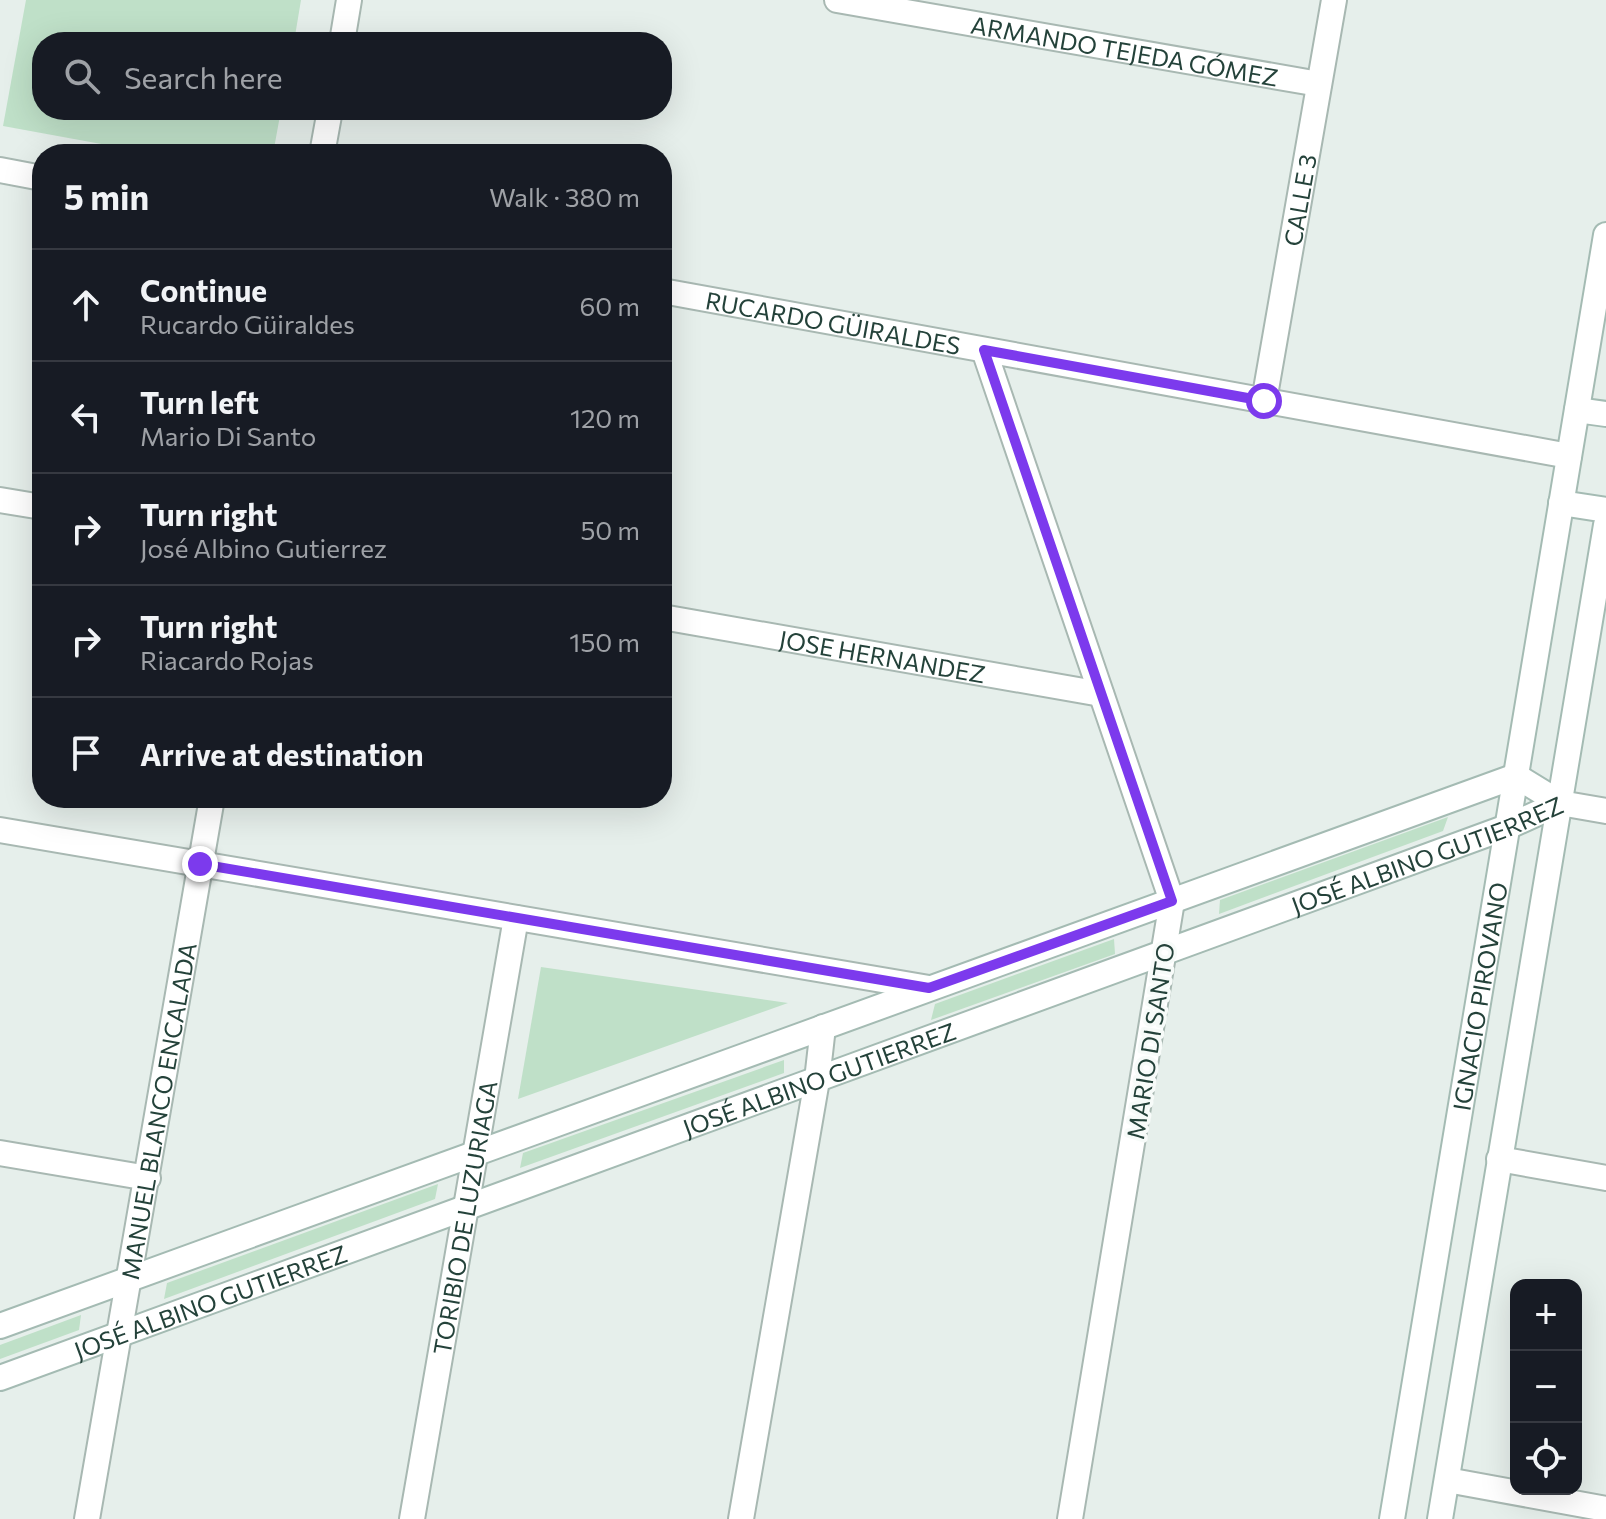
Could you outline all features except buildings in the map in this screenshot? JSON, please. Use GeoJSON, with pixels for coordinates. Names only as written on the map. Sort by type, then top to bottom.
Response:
{"type":"FeatureCollection","features":[{"type":"Feature","properties":{"kind":"street"},"geometry":{"type":"LineString","coordinates":[[344,32],[349,0]]}},
{"type":"Feature","properties":{"kind":"street","name":"ARMANDO TEJEDA GÓMEZ"},"geometry":{"type":"LineString","coordinates":[[837,0],[1319,84]]}},
{"type":"Feature","properties":{"kind":"street","name":"CALLE 3"},"geometry":{"type":"LineString","coordinates":[[1264,401],[1334,0]]}},
{"type":"Feature","properties":{"kind":"street"},"geometry":{"type":"LineString","coordinates":[[324,144],[328,120]]}},
{"type":"Feature","properties":{"kind":"street"},"geometry":{"type":"LineString","coordinates":[[0,170],[32,176]]}},
{"type":"Feature","properties":{"kind":"street","name":"IGNACIO PIROVANO"},"geometry":{"type":"LineString","coordinates":[[1392,1519],[1606,235]]}},
{"type":"Feature","properties":{"kind":"street","name":"RUCARDO GÜIRALDES"},"geometry":{"type":"LineString","coordinates":[[672,293],[1569,456]]}},
{"type":"Feature","properties":{"kind":"street","name":"MARIO DI SANTO"},"geometry":{"type":"LineString","coordinates":[[984,350],[1172,901],[1070,1519]]}},
{"type":"Feature","properties":{"kind":"street"},"geometry":{"type":"LineString","coordinates":[[1577,410],[1606,414]]}},
{"type":"Feature","properties":{"kind":"street"},"geometry":{"type":"LineString","coordinates":[[0,500],[32,505]]}},
{"type":"Feature","properties":{"kind":"street"},"geometry":{"type":"LineString","coordinates":[[1561,503],[1606,510]]}},
{"type":"Feature","properties":{"kind":"street","name":"IGNACIO PIROVANO"},"geometry":{"type":"LineString","coordinates":[[1440,1519],[1606,525]]}},
{"type":"Feature","properties":{"kind":"street","name":"JOSE HERNANDEZ"},"geometry":{"type":"LineString","coordinates":[[672,619],[1101,694]]}},
{"type":"Feature","properties":{"kind":"street","name":"JOSÉ ALBINO GUTIERREZ"},"geometry":{"type":"LineString","coordinates":[[0,1326],[1516,776],[1560,803]]}},
{"type":"Feature","properties":{"kind":"street"},"geometry":{"type":"LineString","coordinates":[[1560,803],[1606,811]]}},
{"type":"Feature","properties":{"kind":"street","name":"JOSÉ ALBINO GUTIERREZ"},"geometry":{"type":"LineString","coordinates":[[0,1378],[1507,827],[1560,803]]}},
{"type":"Feature","properties":{"kind":"street","name":"MANUEL BLANCO ENCALADA"},"geometry":{"type":"LineString","coordinates":[[87,1519],[210,808]]}},
{"type":"Feature","properties":{"kind":"street"},"geometry":{"type":"LineString","coordinates":[[0,830],[929,988]]}},
{"type":"Feature","properties":{"kind":"street","name":"TORIBIO DE LUZURIAGA"},"geometry":{"type":"LineString","coordinates":[[412,1519],[516,918]]}},
{"type":"Feature","properties":{"kind":"street"},"geometry":{"type":"LineString","coordinates":[[741,1519],[817,1080],[823,1027]]}},
{"type":"Feature","properties":{"kind":"street"},"geometry":{"type":"LineString","coordinates":[[0,1153],[148,1178]]}},
{"type":"Feature","properties":{"kind":"street"},"geometry":{"type":"LineString","coordinates":[[1499,1159],[1606,1178]]}},
{"type":"Feature","properties":{"kind":"street"},"geometry":{"type":"LineString","coordinates":[[1447,1480],[1606,1509]]}},
{"type":"Feature","properties":{"kind":"green space"},"geometry":{"type":"Polygon","coordinates":[[[26,0],[301,0],[296,32],[32,32],[32,120],[279,120],[275,144],[101,144],[3,126],[26,0]]]}},
{"type":"Feature","properties":{"kind":"green space"},"geometry":{"type":"Polygon","coordinates":[[[1448,817],[1443,831],[1219,914],[1220,900],[1448,817]]]}},
{"type":"Feature","properties":{"kind":"green space"},"geometry":{"type":"Polygon","coordinates":[[[1114,939],[1115,954],[931,1020],[935,1004],[1114,939]]]}},
{"type":"Feature","properties":{"kind":"green space"},"geometry":{"type":"Polygon","coordinates":[[[541,967],[788,1003],[518,1099],[541,967]]]}},
{"type":"Feature","properties":{"kind":"green space"},"geometry":{"type":"Polygon","coordinates":[[[784,1060],[784,1073],[520,1168],[523,1153],[784,1060]]]}},
{"type":"Feature","properties":{"kind":"green space"},"geometry":{"type":"Polygon","coordinates":[[[438,1184],[435,1199],[164,1299],[167,1283],[438,1184]]]}},
{"type":"Feature","properties":{"kind":"green space"},"geometry":{"type":"Polygon","coordinates":[[[81,1315],[79,1330],[0,1359],[0,1345],[81,1315]]]}},
{"type":"Feature","properties":{"kind":"route"},"geometry":{"type":"LineString","coordinates":[[200,864],[929,988],[1172,901],[984,350],[1264,401]]}}]}
